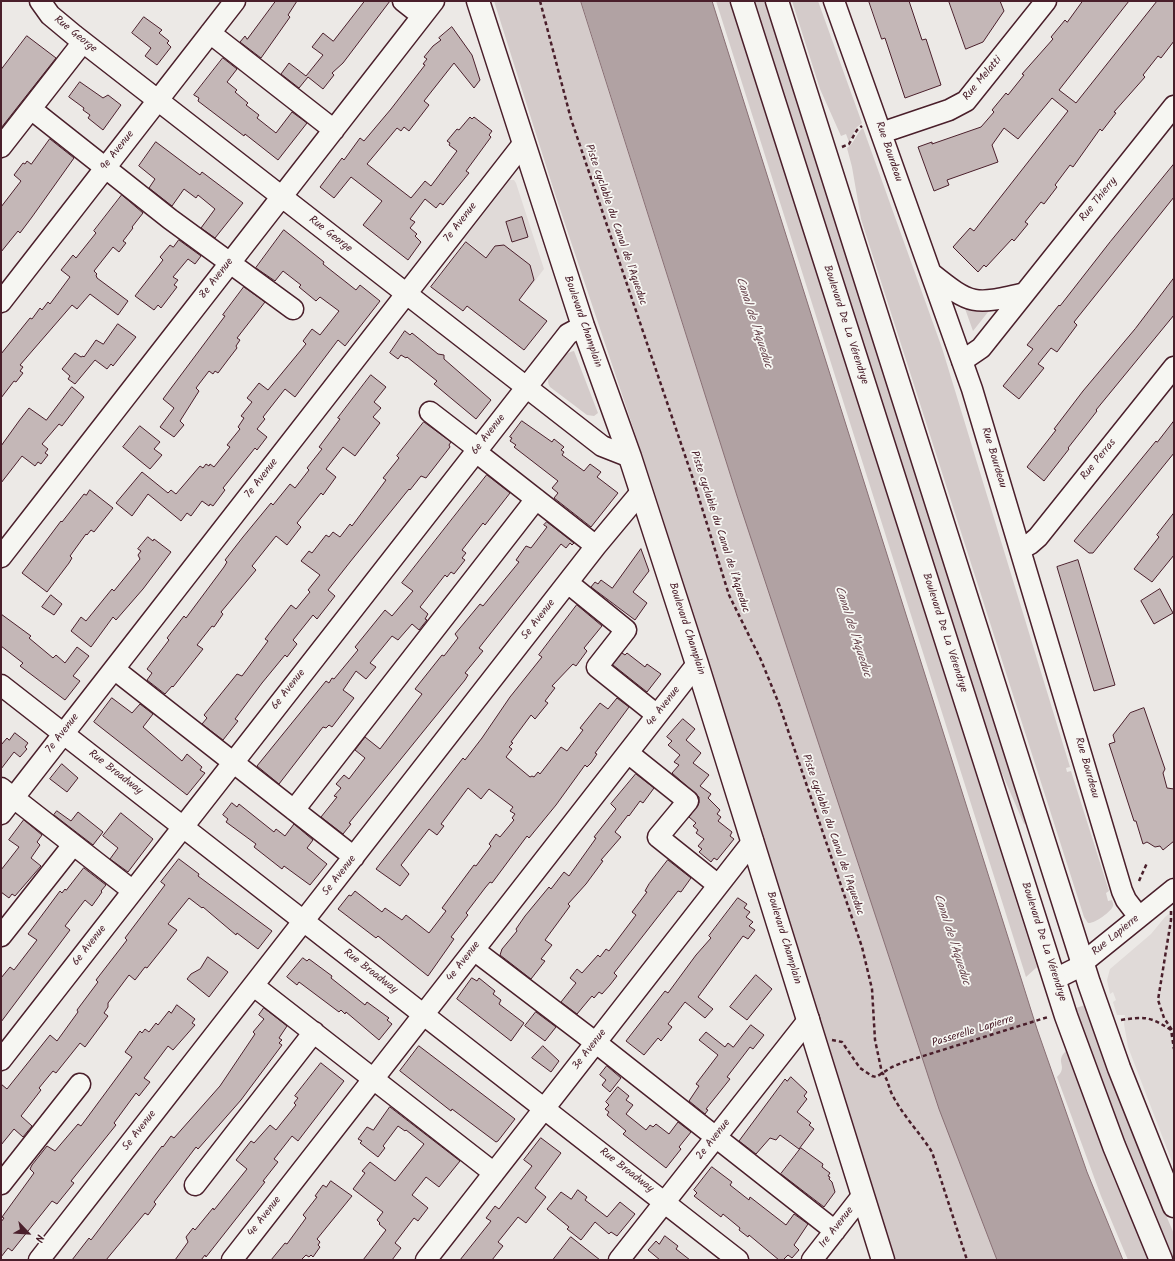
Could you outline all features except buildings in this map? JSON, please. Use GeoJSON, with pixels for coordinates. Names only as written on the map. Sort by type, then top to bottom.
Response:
{"type":"FeatureCollection","features":[{"type":"Feature","properties":{"kind":"main road","name":"Boulevard Champlain"},"geometry":{"type":"LineString","coordinates":[[478,1],[583,326],[630,457],[697,664],[883,1260]]}},
{"type":"Feature","properties":{"kind":"main road","name":"Boulevard De La Vérendrye"},"geometry":{"type":"LineString","coordinates":[[742,1],[1054,979],[1100,1110],[1161,1260]]}},
{"type":"Feature","properties":{"kind":"main road"},"geometry":{"type":"LineString","coordinates":[[777,1],[1083,962],[1119,1068],[1174,1206]]}},
{"type":"Feature","properties":{"kind":"street","name":"Rue George"},"geometry":{"type":"LineString","coordinates":[[40,1],[50,15],[83,42],[602,446],[630,457]]}},
{"type":"Feature","properties":{"kind":"street","name":"9e Avenue"},"geometry":{"type":"LineString","coordinates":[[1,302],[235,1]]}},
{"type":"Feature","properties":{"kind":"street"},"geometry":{"type":"LineString","coordinates":[[403,1],[428,8]]}},
{"type":"Feature","properties":{"kind":"street","name":"Rue Bourdeau"},"geometry":{"type":"LineString","coordinates":[[834,1],[962,361],[1021,549],[1122,891],[1126,900],[1139,918]]}},
{"type":"Feature","properties":{"kind":"street","name":"Rue Melatti"},"geometry":{"type":"LineString","coordinates":[[881,132],[949,110],[966,101],[1042,2]]}},
{"type":"Feature","properties":{"kind":"street","name":"8e Avenue"},"geometry":{"type":"LineString","coordinates":[[1,557],[428,8]]}},
{"type":"Feature","properties":{"kind":"street"},"geometry":{"type":"LineString","coordinates":[[210,33],[334,130]]}},
{"type":"Feature","properties":{"kind":"street"},"geometry":{"type":"LineString","coordinates":[[1,147],[83,42]]}},
{"type":"Feature","properties":{"kind":"street","name":"Rue Thierry"},"geometry":{"type":"LineString","coordinates":[[962,361],[972,356],[981,348],[1174,106]]}},
{"type":"Feature","properties":{"kind":"street"},"geometry":{"type":"LineString","coordinates":[[31,109],[170,219],[293,309]]}},
{"type":"Feature","properties":{"kind":"street","name":"7e Avenue"},"geometry":{"type":"LineString","coordinates":[[1,814],[7,793],[63,733],[114,669],[523,144]]}},
{"type":"Feature","properties":{"kind":"street"},"geometry":{"type":"LineString","coordinates":[[931,274],[958,294],[977,301],[990,301],[1025,293]]}},
{"type":"Feature","properties":{"kind":"street","name":"6e Avenue"},"geometry":{"type":"LineString","coordinates":[[1,1060],[568,334],[583,326]]}},
{"type":"Feature","properties":{"kind":"street","name":"Rue Perras"},"geometry":{"type":"LineString","coordinates":[[1021,549],[1038,537],[1174,367]]}},
{"type":"Feature","properties":{"kind":"street"},"geometry":{"type":"LineString","coordinates":[[430,412],[596,546]]}},
{"type":"Feature","properties":{"kind":"street","name":"5e Avenue"},"geometry":{"type":"LineString","coordinates":[[39,1260],[596,546],[641,492]]}},
{"type":"Feature","properties":{"kind":"street"},"geometry":{"type":"LineString","coordinates":[[294,810],[536,499]]}},
{"type":"Feature","properties":{"kind":"street"},"geometry":{"type":"LineString","coordinates":[[568,583],[626,630],[597,667],[657,715]]}},
{"type":"Feature","properties":{"kind":"street","name":"4e Avenue"},"geometry":{"type":"LineString","coordinates":[[232,1260],[697,664]]}},
{"type":"Feature","properties":{"kind":"street"},"geometry":{"type":"LineString","coordinates":[[114,669],[354,857]]}},
{"type":"Feature","properties":{"kind":"street","name":"Rue Broadway"},"geometry":{"type":"LineString","coordinates":[[1,685],[738,1260]]}},
{"type":"Feature","properties":{"kind":"street"},"geometry":{"type":"LineString","coordinates":[[628,753],[688,800],[658,837],[718,885]]}},
{"type":"Feature","properties":{"kind":"street"},"geometry":{"type":"LineString","coordinates":[[7,793],[133,891]]}},
{"type":"Feature","properties":{"kind":"street","name":"3e Avenue"},"geometry":{"type":"LineString","coordinates":[[426,1260],[753,841]]}},
{"type":"Feature","properties":{"kind":"street"},"geometry":{"type":"LineString","coordinates":[[1,936],[73,845]]}},
{"type":"Feature","properties":{"kind":"street","name":"Rue Lapierre"},"geometry":{"type":"LineString","coordinates":[[1054,979],[1074,969],[1174,889]]}},
{"type":"Feature","properties":{"kind":"street"},"geometry":{"type":"LineString","coordinates":[[474,950],[596,1043],[834,1231]]}},
{"type":"Feature","properties":{"kind":"street"},"geometry":{"type":"LineString","coordinates":[[254,986],[494,1173]]}},
{"type":"Feature","properties":{"kind":"street","name":"2e Avenue"},"geometry":{"type":"LineString","coordinates":[[619,1260],[809,1019]]}},
{"type":"Feature","properties":{"kind":"street"},"geometry":{"type":"LineString","coordinates":[[195,1184],[314,1032]]}},
{"type":"Feature","properties":{"kind":"street"},"geometry":{"type":"LineString","coordinates":[[1,1184],[80,1084]]}},
{"type":"Feature","properties":{"kind":"street","name":"1re Avenue"},"geometry":{"type":"LineString","coordinates":[[812,1260],[862,1196]]}},
{"type":"Feature","properties":{"kind":"path","name":"Piste cyclable du Canal de l'Aqueduc"},"geometry":{"type":"LineString","coordinates":[[540,1],[571,119],[694,482],[729,595],[779,704],[862,947],[872,989],[875,1040],[882,1073],[885,1075],[891,1093],[898,1106],[932,1152],[967,1260]]}},
{"type":"Feature","properties":{"kind":"path"},"geometry":{"type":"LineString","coordinates":[[844,147],[849,144],[857,130],[862,125]]}},
{"type":"Feature","properties":{"kind":"path"},"geometry":{"type":"LineString","coordinates":[[1139,881],[1147,863]]}},
{"type":"Feature","properties":{"kind":"path"},"geometry":{"type":"LineString","coordinates":[[1171,910],[1172,920],[1158,990],[1158,1000],[1164,1018],[1174,1033]]}},
{"type":"Feature","properties":{"kind":"path"},"geometry":{"type":"LineString","coordinates":[[1117,1020],[1142,1016],[1154,1019],[1172,1030]]}},
{"type":"Feature","properties":{"kind":"path","name":"Passerelle Lapierre"},"geometry":{"type":"LineString","coordinates":[[882,1073],[904,1062],[1047,1018]]}},
{"type":"Feature","properties":{"kind":"path"},"geometry":{"type":"LineString","coordinates":[[1172,1030],[1174,1049]]}},
{"type":"Feature","properties":{"kind":"path"},"geometry":{"type":"LineString","coordinates":[[826,1041],[838,1040],[842,1042],[853,1060],[867,1074],[876,1076],[882,1073]]}},
{"type":"Feature","properties":{"kind":"shaded area"},"geometry":{"type":"Polygon","coordinates":[[[494,1],[581,1],[727,464],[930,1081],[997,1260],[895,1260],[655,493],[555,194],[494,1]]]}},
{"type":"Feature","properties":{"kind":"shaded area"},"geometry":{"type":"Polygon","coordinates":[[[716,1],[730,1],[1037,967],[1026,977],[716,1]]]}},
{"type":"Feature","properties":{"kind":"shaded area"},"geometry":{"type":"Polygon","coordinates":[[[754,1],[765,1],[1026,823],[1024,824],[998,764],[754,1]]]}},
{"type":"Feature","properties":{"kind":"shaded area"},"geometry":{"type":"Polygon","coordinates":[[[792,1],[818,1],[862,123],[856,128],[849,142],[846,134],[841,136],[820,89],[792,1]]]}},
{"type":"Feature","properties":{"kind":"shaded area"},"geometry":{"type":"Polygon","coordinates":[[[863,128],[942,348],[1070,767],[1066,768],[1067,772],[1071,771],[1109,891],[1106,893],[1108,901],[1112,900],[1113,903],[1112,908],[1106,914],[1091,923],[1088,923],[1084,917],[861,219],[852,167],[847,148],[863,128]]]}},
{"type":"Feature","properties":{"kind":"shaded area"},"geometry":{"type":"Polygon","coordinates":[[[510,180],[514,180],[516,183],[544,269],[528,290],[464,239],[510,180]]]}},
{"type":"Feature","properties":{"kind":"shaded area"},"geometry":{"type":"Polygon","coordinates":[[[963,303],[992,307],[973,331],[963,303]]]}},
{"type":"Feature","properties":{"kind":"shaded area"},"geometry":{"type":"Polygon","coordinates":[[[574,351],[598,413],[594,416],[587,415],[550,387],[548,382],[551,371],[559,360],[569,352],[574,351]]]}},
{"type":"Feature","properties":{"kind":"shaded area"},"geometry":{"type":"Polygon","coordinates":[[[1174,910],[1174,1167],[1128,1047],[1124,1024],[1125,1015],[1117,1015],[1113,1002],[1116,1000],[1113,992],[1110,994],[1107,980],[1110,969],[1151,934],[1165,917],[1174,910]]]}},
{"type":"Feature","properties":{"kind":"shaded area"},"geometry":{"type":"Polygon","coordinates":[[[1085,1005],[1141,1156],[1174,1234],[1174,1258],[1147,1197],[1098,1072],[1076,1008],[1085,1005]]]}},
{"type":"Feature","properties":{"kind":"shaded area"},"geometry":{"type":"Polygon","coordinates":[[[1066,1051],[1113,1177],[1149,1260],[1128,1260],[1101,1196],[1057,1077],[1062,1070],[1061,1058],[1066,1051]]]}},
{"type":"Feature","properties":{"kind":"water","name":"Canal de l'Aqueduc"},"geometry":{"type":"Polygon","coordinates":[[[581,1],[712,1],[1037,1029],[1087,1172],[1123,1260],[997,1260],[939,1109],[738,499],[581,1]]]}}]}
